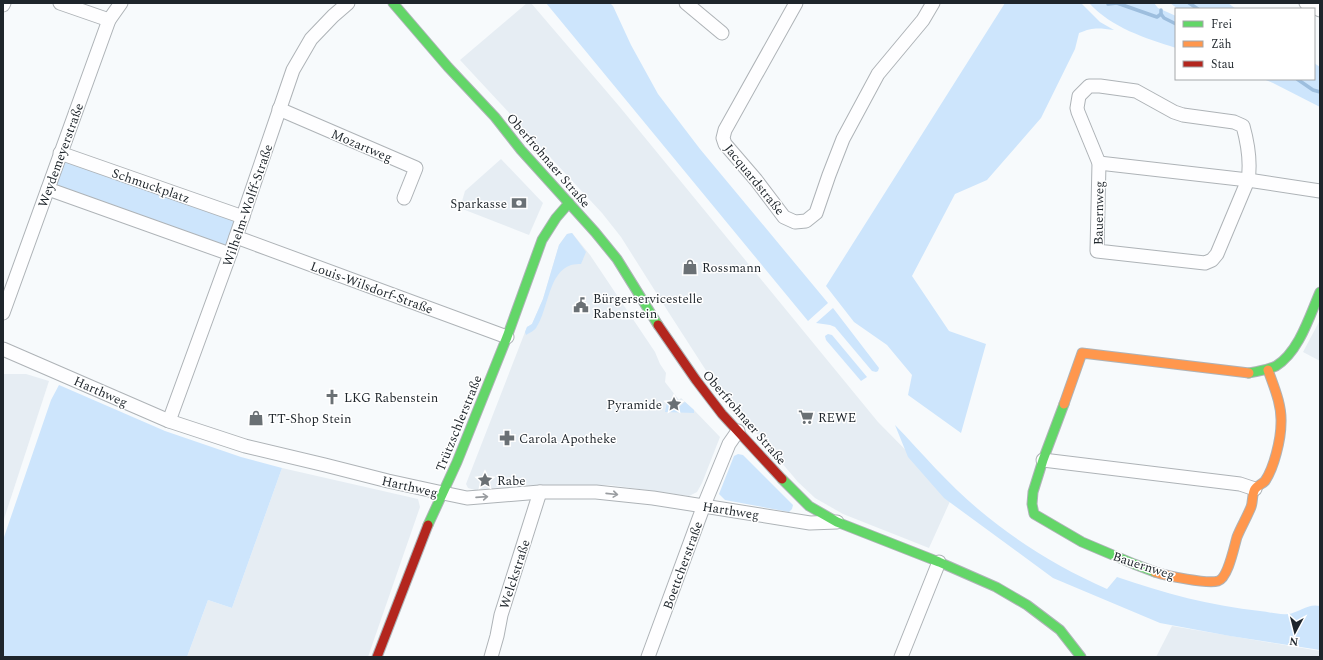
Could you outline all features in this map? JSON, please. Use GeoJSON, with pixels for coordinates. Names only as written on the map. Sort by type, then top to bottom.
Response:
{"type":"FeatureCollection","features":[{"type":"Feature","properties":{"kind":"street"},"geometry":{"type":"LineString","coordinates":[[60,3],[109,20]]}},
{"type":"Feature","properties":{"kind":"street","name":"Weydemeyerstraße"},"geometry":{"type":"LineString","coordinates":[[3,313],[7,288],[48,189],[109,20],[121,3]]}},
{"type":"Feature","properties":{"kind":"street","name":"Wilhelm-Wolff-Straße"},"geometry":{"type":"LineString","coordinates":[[169,421],[230,254],[293,70],[311,39],[348,3]]}},
{"type":"Feature","properties":{"kind":"street","name":"Oberfrohnaer Straße"},"geometry":{"type":"LineString","coordinates":[[393,3],[448,67],[495,118],[616,259],[656,323],[696,380],[722,414],[791,489],[809,506],[837,522],[939,562],[996,587],[1027,605],[1060,630],[1081,657]]}},
{"type":"Feature","properties":{"kind":"street"},"geometry":{"type":"LineString","coordinates":[[686,3],[722,33]]}},
{"type":"Feature","properties":{"kind":"street","name":"Jacquardstraße"},"geometry":{"type":"LineString","coordinates":[[796,3],[725,130],[723,138],[725,144],[756,180],[784,217],[795,222],[806,221],[816,213],[828,175],[843,139],[878,74],[923,20],[933,3]]}},
{"type":"Feature","properties":{"kind":"street"},"geometry":{"type":"LineString","coordinates":[[1306,3],[1320,10]]}},
{"type":"Feature","properties":{"kind":"street","name":"Bauernweg"},"geometry":{"type":"LineString","coordinates":[[1089,86],[1136,91],[1174,112],[1183,115],[1234,122],[1242,126],[1246,138],[1250,168],[1248,180],[1217,254],[1212,260],[1205,263],[1097,251],[1099,163],[1077,108],[1079,96],[1089,86]]}},
{"type":"Feature","properties":{"kind":"street","name":"Mozartweg"},"geometry":{"type":"LineString","coordinates":[[279,109],[416,168],[404,198]]}},
{"type":"Feature","properties":{"kind":"street","name":"Schmuckplatz"},"geometry":{"type":"LineString","coordinates":[[60,153],[243,217]]}},
{"type":"Feature","properties":{"kind":"street","name":"Bauernweg"},"geometry":{"type":"LineString","coordinates":[[1099,163],[1248,180],[1320,191]]}},
{"type":"Feature","properties":{"kind":"street"},"geometry":{"type":"LineString","coordinates":[[48,189],[230,254]]}},
{"type":"Feature","properties":{"kind":"street","name":"Trützschlerstraße"},"geometry":{"type":"LineString","coordinates":[[377,657],[424,533],[443,493],[507,337],[542,240],[556,218],[569,203]]}},
{"type":"Feature","properties":{"kind":"street","name":"Louis-Wilsdorf-Straße"},"geometry":{"type":"LineString","coordinates":[[236,237],[507,337]]}},
{"type":"Feature","properties":{"kind":"street","name":"Bauernweg"},"geometry":{"type":"LineString","coordinates":[[1268,370],[1281,418],[1280,435],[1267,479],[1262,485],[1255,489],[1251,506],[1237,538],[1223,578],[1218,581],[1206,581],[1165,575],[1134,564],[1082,542],[1034,514],[1032,504],[1033,492],[1043,460],[1082,353],[1248,372],[1268,370],[1281,362],[1296,347],[1320,292]]}},
{"type":"Feature","properties":{"kind":"street","name":"Harthweg"},"geometry":{"type":"LineString","coordinates":[[3,349],[169,421],[245,446],[325,464],[388,481],[467,498],[540,492],[596,492],[704,505],[810,523],[837,522]]}},
{"type":"Feature","properties":{"kind":"street","name":"Boettcherstraße"},"geometry":{"type":"LineString","coordinates":[[648,657],[704,505],[729,444],[738,431]]}},
{"type":"Feature","properties":{"kind":"street"},"geometry":{"type":"LineString","coordinates":[[1043,460],[1240,484],[1255,489]]}},
{"type":"Feature","properties":{"kind":"street","name":"Welckstraße"},"geometry":{"type":"LineString","coordinates":[[491,657],[501,615],[540,492]]}},
{"type":"Feature","properties":{"kind":"street"},"geometry":{"type":"LineString","coordinates":[[901,657],[939,562]]}},
{"type":"Feature","properties":{"kind":"shaded area"},"geometry":{"type":"Polygon","coordinates":[[[527,3],[531,3],[619,106],[878,422],[952,497],[929,548],[843,514],[815,498],[798,482],[748,423],[736,405],[707,372],[621,237],[602,213],[460,60],[527,3]]]}},
{"type":"Feature","properties":{"kind":"shaded area"},"geometry":{"type":"Polygon","coordinates":[[[546,3],[610,3],[613,6],[631,45],[658,94],[700,149],[828,303],[808,321],[546,3]]]}},
{"type":"Feature","properties":{"kind":"shaded area"},"geometry":{"type":"Polygon","coordinates":[[[1005,3],[1081,3],[1100,22],[1114,30],[1096,28],[1079,33],[1075,49],[1041,118],[987,180],[955,194],[912,276],[949,331],[986,344],[961,433],[908,395],[912,375],[887,345],[854,322],[826,286],[1005,3]]]}},
{"type":"Feature","properties":{"kind":"shaded area"},"geometry":{"type":"Polygon","coordinates":[[[1089,3],[1154,3],[1158,8],[1175,16],[1175,48],[1118,26],[1098,12],[1089,3]]]}},
{"type":"Feature","properties":{"kind":"shaded area"},"geometry":{"type":"Polygon","coordinates":[[[1170,3],[1228,3],[1235,8],[1177,8],[1170,3]]]}},
{"type":"Feature","properties":{"kind":"shaded area"},"geometry":{"type":"Polygon","coordinates":[[[1315,64],[1320,67],[1320,107],[1266,80],[1315,80],[1315,64]]]}},
{"type":"Feature","properties":{"kind":"shaded area"},"geometry":{"type":"Polygon","coordinates":[[[60,153],[243,217],[230,254],[48,189],[60,153]]]}},
{"type":"Feature","properties":{"kind":"shaded area"},"geometry":{"type":"Polygon","coordinates":[[[501,159],[543,203],[529,235],[460,208],[465,191],[501,159]]]}},
{"type":"Feature","properties":{"kind":"shaded area"},"geometry":{"type":"Polygon","coordinates":[[[572,233],[590,255],[655,352],[666,373],[665,382],[679,400],[681,398],[720,437],[702,483],[697,492],[689,496],[610,485],[523,485],[475,490],[468,488],[466,484],[527,327],[532,324],[543,299],[559,245],[567,234],[572,233]]]}},
{"type":"Feature","properties":{"kind":"shaded area"},"geometry":{"type":"Polygon","coordinates":[[[572,233],[586,252],[581,264],[570,265],[562,270],[551,288],[541,319],[535,329],[526,335],[525,332],[527,327],[532,324],[543,299],[559,245],[567,234],[572,233]]]}},
{"type":"Feature","properties":{"kind":"shaded area"},"geometry":{"type":"Polygon","coordinates":[[[833,308],[879,368],[878,371],[872,371],[835,327],[816,323],[833,308]]]}},
{"type":"Feature","properties":{"kind":"shaded area"},"geometry":{"type":"Polygon","coordinates":[[[1320,320],[1320,361],[1303,352],[1320,320]]]}},
{"type":"Feature","properties":{"kind":"shaded area"},"geometry":{"type":"Polygon","coordinates":[[[828,334],[832,335],[867,377],[861,381],[826,340],[825,336],[828,334]]]}},
{"type":"Feature","properties":{"kind":"shaded area"},"geometry":{"type":"Polygon","coordinates":[[[4,374],[26,374],[49,381],[3,522],[4,374]]]}},
{"type":"Feature","properties":{"kind":"shaded area"},"geometry":{"type":"Polygon","coordinates":[[[59,385],[165,431],[241,457],[282,468],[232,608],[208,600],[187,657],[3,657],[3,540],[51,400],[59,385]]]}},
{"type":"Feature","properties":{"kind":"shaded area"},"geometry":{"type":"Polygon","coordinates":[[[667,402],[675,410],[685,402],[694,410],[694,413],[665,412],[667,402]]]}},
{"type":"Feature","properties":{"kind":"shaded area"},"geometry":{"type":"Polygon","coordinates":[[[895,425],[946,479],[978,509],[1040,554],[1072,572],[1107,589],[1117,577],[1206,602],[1278,614],[1288,614],[1311,606],[1320,606],[1320,650],[1160,623],[1053,578],[944,498],[908,457],[895,425]]]}},
{"type":"Feature","properties":{"kind":"shaded area"},"geometry":{"type":"Polygon","coordinates":[[[738,454],[743,455],[793,505],[789,512],[725,500],[719,494],[734,456],[738,454]]]}},
{"type":"Feature","properties":{"kind":"shaded area"},"geometry":{"type":"Polygon","coordinates":[[[282,468],[418,499],[420,507],[368,657],[187,657],[208,600],[232,608],[282,468]]]}},
{"type":"Feature","properties":{"kind":"shaded area"},"geometry":{"type":"Polygon","coordinates":[[[1172,626],[1320,651],[1320,657],[1156,657],[1172,626]]]}},
{"type":"Feature","properties":{"kind":"waterway"},"geometry":{"type":"LineString","coordinates":[[1117,3],[1157,17],[1161,14]]}},
{"type":"Feature","properties":{"kind":"waterway"},"geometry":{"type":"LineString","coordinates":[[1108,4],[1117,3]]}},
{"type":"Feature","properties":{"kind":"waterway"},"geometry":{"type":"LineString","coordinates":[[1189,3],[1196,8]]}},
{"type":"Feature","properties":{"kind":"waterway"},"geometry":{"type":"LineString","coordinates":[[1161,10],[1161,14],[1164,18],[1175,24]]}},
{"type":"Feature","properties":{"kind":"waterway"},"geometry":{"type":"LineString","coordinates":[[1298,80],[1313,90],[1320,92]]}},
{"type":"Feature","properties":{"kind":"traffic: fast"},"geometry":{"type":"LineString","coordinates":[[393,3],[448,67],[495,117],[521,150],[595,232],[617,259],[658,325]]}},
{"type":"Feature","properties":{"kind":"traffic: fast"},"geometry":{"type":"LineString","coordinates":[[428,525],[457,462],[507,337],[542,240],[556,218],[569,203]]}},
{"type":"Feature","properties":{"kind":"traffic: fast"},"geometry":{"type":"LineString","coordinates":[[1249,373],[1276,366],[1284,360],[1291,352],[1303,332],[1320,292]]}},
{"type":"Feature","properties":{"kind":"traffic: fast"},"geometry":{"type":"LineString","coordinates":[[1064,404],[1043,460],[1033,492],[1032,504],[1034,514],[1082,542],[1155,572]]}},
{"type":"Feature","properties":{"kind":"traffic: fast"},"geometry":{"type":"LineString","coordinates":[[782,479],[809,506],[837,522],[939,562],[996,587],[1027,605],[1060,630],[1081,657]]}},
{"type":"Feature","properties":{"kind":"traffic: slow"},"geometry":{"type":"LineString","coordinates":[[1064,404],[1082,353],[1249,373]]}},
{"type":"Feature","properties":{"kind":"traffic: slow"},"geometry":{"type":"LineString","coordinates":[[1155,572],[1196,581],[1213,582],[1222,579],[1225,574],[1237,537],[1251,507],[1254,491],[1265,481],[1274,461],[1278,445],[1281,430],[1281,416],[1277,396],[1268,370]]}},
{"type":"Feature","properties":{"kind":"traffic: jam"},"geometry":{"type":"LineString","coordinates":[[658,325],[696,380],[722,414],[782,479]]}},
{"type":"Feature","properties":{"kind":"traffic: jam"},"geometry":{"type":"LineString","coordinates":[[377,657],[428,525]]}},
{"type":"Feature","properties":{"kind":"place","name":"Sparkasse"},"geometry":{"type":"Point","coordinates":[519,203]}},
{"type":"Feature","properties":{"kind":"place","name":"Rossmann"},"geometry":{"type":"Point","coordinates":[690,267]}},
{"type":"Feature","properties":{"kind":"place","name":"Bürgerservicestelle Rabenstein"},"geometry":{"type":"Point","coordinates":[581,305]}},
{"type":"Feature","properties":{"kind":"place","name":"LKG Rabenstein"},"geometry":{"type":"Point","coordinates":[332,397]}},
{"type":"Feature","properties":{"kind":"place","name":"Pyramide"},"geometry":{"type":"Point","coordinates":[674,404]}},
{"type":"Feature","properties":{"kind":"place","name":"REWE"},"geometry":{"type":"Point","coordinates":[806,417]}},
{"type":"Feature","properties":{"kind":"place","name":"TT-Shop Stein"},"geometry":{"type":"Point","coordinates":[256,418]}},
{"type":"Feature","properties":{"kind":"place","name":"Carola Apotheke"},"geometry":{"type":"Point","coordinates":[507,438]}},
{"type":"Feature","properties":{"kind":"place","name":"Rabe"},"geometry":{"type":"Point","coordinates":[485,480]}}]}
